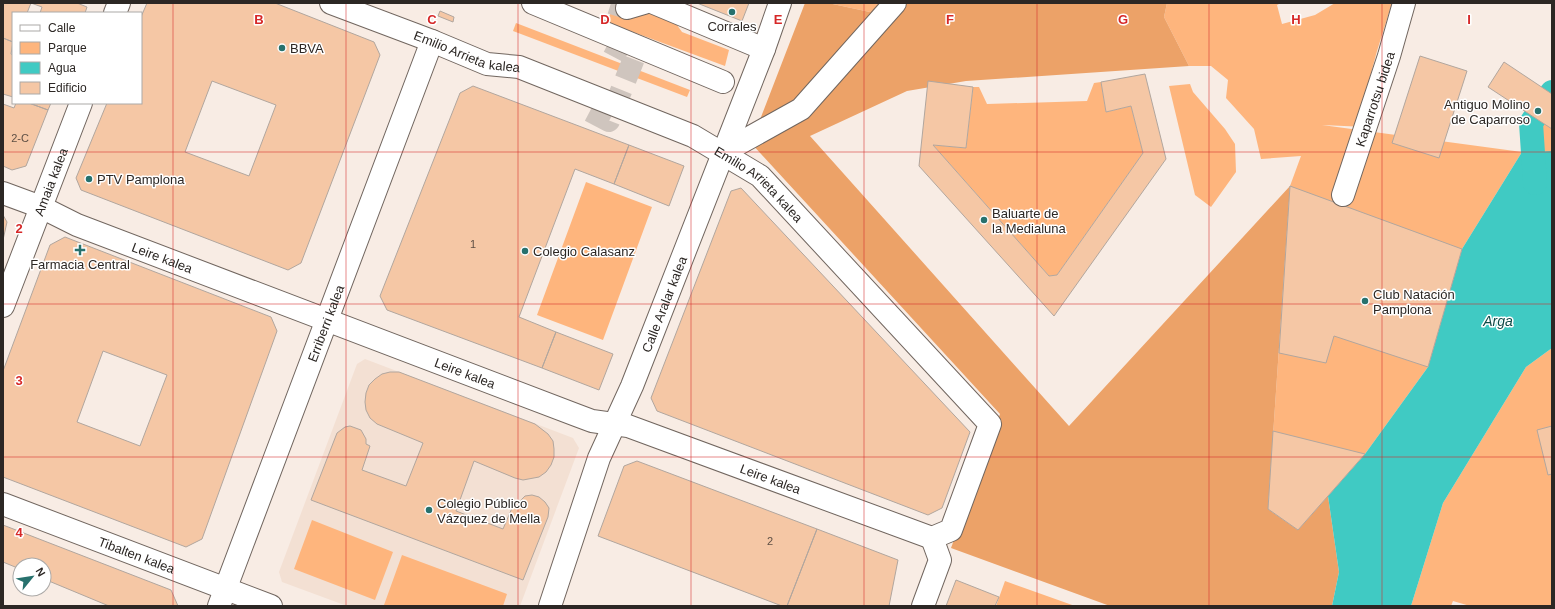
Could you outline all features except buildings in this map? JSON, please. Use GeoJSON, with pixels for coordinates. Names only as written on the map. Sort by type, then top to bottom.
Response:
{"type":"FeatureCollection","features":[{"type":"Feature","properties":{"kind":"street","name":"Emilio Arrieta kalea"},"geometry":{"type":"LineString","coordinates":[[331,3],[432,41],[487,64],[519,67],[693,136],[760,176],[990,424],[951,530],[932,538]]}},
{"type":"Feature","properties":{"kind":"street"},"geometry":{"type":"LineString","coordinates":[[533,3],[723,82]]}},
{"type":"Feature","properties":{"kind":"street"},"geometry":{"type":"LineString","coordinates":[[654,3],[764,49]]}},
{"type":"Feature","properties":{"kind":"street","name":"Calle Aralar kalea"},"geometry":{"type":"LineString","coordinates":[[550,606],[599,458],[632,386],[764,49],[780,3]]}},
{"type":"Feature","properties":{"kind":"street"},"geometry":{"type":"LineString","coordinates":[[722,153],[801,109],[895,3]]}},
{"type":"Feature","properties":{"kind":"street","name":"Kaparrotsu bidea"},"geometry":{"type":"LineString","coordinates":[[1343,195],[1389,56],[1404,3]]}},
{"type":"Feature","properties":{"kind":"street","name":"Erriberri kalea"},"geometry":{"type":"LineString","coordinates":[[223,598],[432,41]]}},
{"type":"Feature","properties":{"kind":"street"},"geometry":{"type":"LineString","coordinates":[[496,65],[514,82],[590,111]]}},
{"type":"Feature","properties":{"kind":"street","name":"Amaia kalea"},"geometry":{"type":"LineString","coordinates":[[3,306],[81,104]]}},
{"type":"Feature","properties":{"kind":"street","name":"Leire kalea"},"geometry":{"type":"LineString","coordinates":[[3,192],[41,207],[77,224],[327,321],[592,421],[634,428],[932,538]]}},
{"type":"Feature","properties":{"kind":"street","name":"Tibalten kalea"},"geometry":{"type":"LineString","coordinates":[[3,504],[223,598],[271,606]]}},
{"type":"Feature","properties":{"kind":"street"},"geometry":{"type":"LineString","coordinates":[[923,606],[940,560],[932,538]]}},
{"type":"Feature","properties":{"kind":"shaded area"},"geometry":{"type":"Polygon","coordinates":[[[805,3],[828,3],[870,12],[878,3],[1167,3],[1164,17],[1189,66],[966,81],[907,91],[810,136],[1069,426],[1290,186],[1268,509],[1298,530],[1328,496],[1339,572],[1332,606],[1110,606],[951,548],[1000,414],[751,143],[805,3]]]}},
{"type":"Feature","properties":{"kind":"shaded area","name":"Colegio Público Vázquez de Mella"},"geometry":{"type":"Polygon","coordinates":[[[365,359],[573,438],[579,448],[520,606],[347,606],[282,582],[279,572],[357,364],[365,359]]]}},
{"type":"Feature","properties":{"kind":"green space"},"geometry":{"type":"Polygon","coordinates":[[[828,3],[878,3],[870,12],[828,3]]]}},
{"type":"Feature","properties":{"kind":"green space","name":"Club Natación Pamplona"},"geometry":{"type":"Polygon","coordinates":[[[1167,3],[1281,3],[1277,5],[1282,24],[1315,15],[1335,3],[1392,3],[1360,114],[1366,127],[1322,125],[1522,152],[1462,249],[1428,367],[1365,454],[1298,530],[1268,509],[1290,186],[1301,156],[1261,159],[1254,129],[1226,98],[1228,80],[1211,66],[1189,66],[1164,17],[1167,3]]]}},
{"type":"Feature","properties":{"kind":"green space"},"geometry":{"type":"Polygon","coordinates":[[[614,7],[633,17],[646,12],[677,25],[682,32],[729,50],[725,66],[606,22],[614,7]]]}},
{"type":"Feature","properties":{"kind":"green space"},"geometry":{"type":"Polygon","coordinates":[[[516,23],[690,90],[687,97],[513,31],[516,23]]]}},
{"type":"Feature","properties":{"kind":"green space"},"geometry":{"type":"Polygon","coordinates":[[[1101,82],[1106,112],[1131,106],[1143,153],[1057,275],[1049,276],[933,145],[966,148],[973,87],[979,87],[987,104],[1087,101],[1094,83],[1101,82]]]}},
{"type":"Feature","properties":{"kind":"green space"},"geometry":{"type":"Polygon","coordinates":[[[1190,84],[1193,92],[1225,129],[1235,144],[1236,172],[1211,207],[1195,195],[1169,86],[1190,84]]]}},
{"type":"Feature","properties":{"kind":"green space"},"geometry":{"type":"Polygon","coordinates":[[[1552,104],[1552,151],[1522,152],[1552,104]]]}},
{"type":"Feature","properties":{"kind":"green space"},"geometry":{"type":"Polygon","coordinates":[[[586,182],[652,207],[603,340],[537,315],[586,182]]]}},
{"type":"Feature","properties":{"kind":"green space"},"geometry":{"type":"Polygon","coordinates":[[[1552,348],[1552,606],[1470,606],[1453,601],[1451,606],[1411,606],[1443,503],[1526,367],[1552,348]]]}},
{"type":"Feature","properties":{"kind":"green space"},"geometry":{"type":"Polygon","coordinates":[[[312,520],[393,552],[375,600],[294,569],[312,520]]]}},
{"type":"Feature","properties":{"kind":"green space"},"geometry":{"type":"Polygon","coordinates":[[[402,555],[507,594],[503,606],[384,605],[402,555]]]}},
{"type":"Feature","properties":{"kind":"green space"},"geometry":{"type":"Polygon","coordinates":[[[1005,581],[1075,606],[996,606],[1005,581]]]}},
{"type":"Feature","properties":{"kind":"water","name":"Arga"},"geometry":{"type":"Polygon","coordinates":[[[1552,151],[1552,348],[1526,367],[1443,503],[1411,606],[1332,606],[1339,572],[1328,496],[1365,454],[1428,367],[1462,249],[1522,152],[1552,151]]]}},
{"type":"Feature","properties":{"kind":"waterway"},"geometry":{"type":"LineString","coordinates":[[1535,183],[1531,123],[1552,92]]}},
{"type":"Feature","properties":{"kind":"tunnel"},"geometry":{"type":"LineString","coordinates":[[611,3],[627,8]]}},
{"type":"Feature","properties":{"kind":"tunnel"},"geometry":{"type":"LineString","coordinates":[[590,111],[609,121],[635,56],[609,42]]}},
{"type":"Feature","properties":{"kind":"place","name":"Corrales"},"geometry":{"type":"Point","coordinates":[732,12]}},
{"type":"Feature","properties":{"kind":"place","name":"BBVA"},"geometry":{"type":"Point","coordinates":[282,48]}},
{"type":"Feature","properties":{"kind":"place","name":"Antiguo Molino de Caparroso"},"geometry":{"type":"Point","coordinates":[1538,111]}},
{"type":"Feature","properties":{"kind":"place","name":"PTV Pamplona"},"geometry":{"type":"Point","coordinates":[89,179]}},
{"type":"Feature","properties":{"kind":"place","name":"Baluarte de la Medialuna"},"geometry":{"type":"Point","coordinates":[984,220]}},
{"type":"Feature","properties":{"kind":"place","name":"Farmacia Central"},"geometry":{"type":"Point","coordinates":[80,250]}},
{"type":"Feature","properties":{"kind":"place","name":"Colegio Calasanz"},"geometry":{"type":"Point","coordinates":[525,251]}},
{"type":"Feature","properties":{"kind":"place","name":"Club Natación Pamplona"},"geometry":{"type":"Point","coordinates":[1365,301]}},
{"type":"Feature","properties":{"kind":"place","name":"Colegio Público Vázquez de Mella"},"geometry":{"type":"Point","coordinates":[429,510]}}]}
